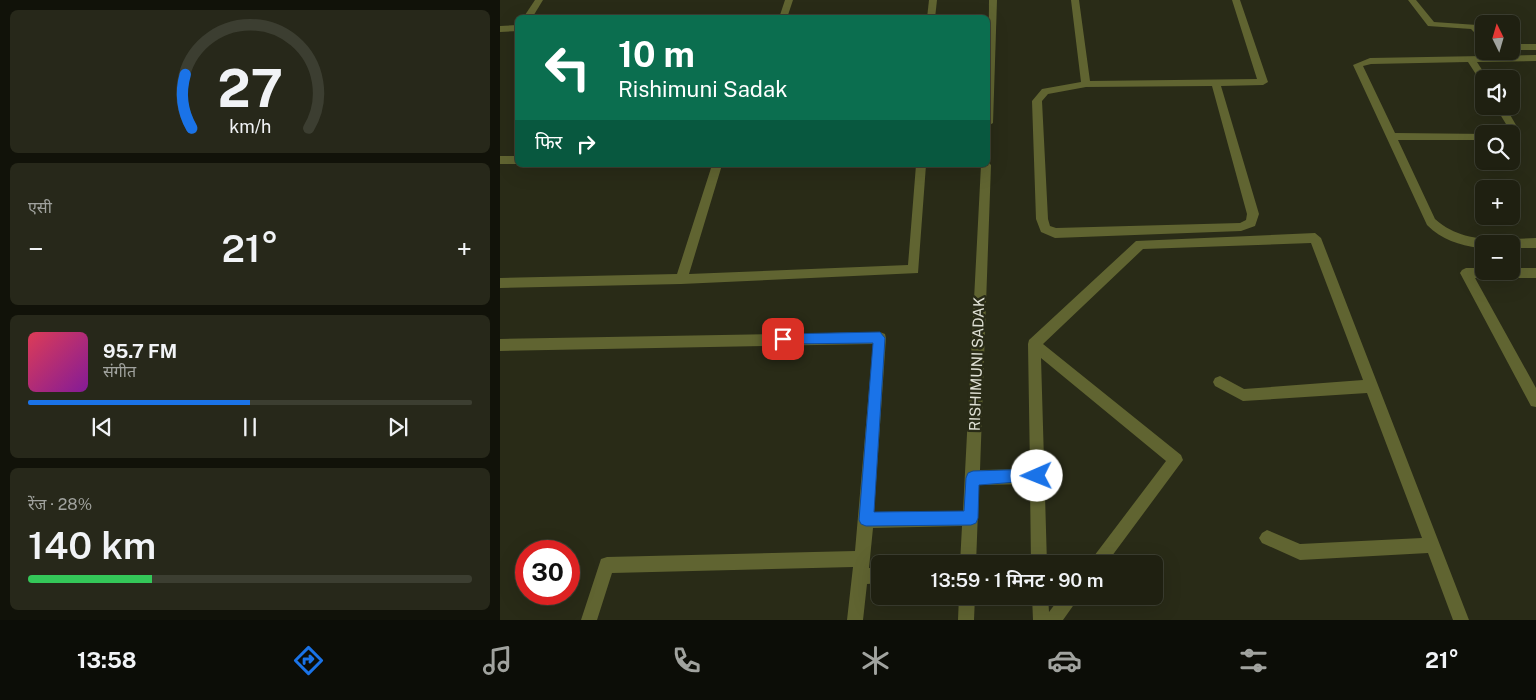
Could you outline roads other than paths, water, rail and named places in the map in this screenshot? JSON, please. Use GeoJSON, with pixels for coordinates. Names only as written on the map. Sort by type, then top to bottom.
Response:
{"type":"FeatureCollection","features":[{"type":"Feature","properties":{"kind":"street"},"geometry":{"type":"LineString","coordinates":[[529,15],[539,0]]}},
{"type":"Feature","properties":{"kind":"street"},"geometry":{"type":"LineString","coordinates":[[784,15],[789,0]]}},
{"type":"Feature","properties":{"kind":"street"},"geometry":{"type":"LineString","coordinates":[[931,15],[933,0]]}},
{"type":"Feature","properties":{"kind":"street"},"geometry":{"type":"LineString","coordinates":[[990,74],[993,0]]}},
{"type":"Feature","properties":{"kind":"street"},"geometry":{"type":"LineString","coordinates":[[1075,0],[1086,84]]}},
{"type":"Feature","properties":{"kind":"street"},"geometry":{"type":"LineString","coordinates":[[1216,84],[1253,214],[1251,223],[1242,227],[1054,233],[1045,229],[1042,219],[1036,101],[1045,91],[1086,84],[1263,82],[1236,0]]}},
{"type":"Feature","properties":{"kind":"street"},"geometry":{"type":"LineString","coordinates":[[1412,0],[1431,24],[1475,28]]}},
{"type":"Feature","properties":{"kind":"street"},"geometry":{"type":"LineString","coordinates":[[500,29],[515,28]]}},
{"type":"Feature","properties":{"kind":"street"},"geometry":{"type":"LineString","coordinates":[[1520,48],[1536,47]]}},
{"type":"Feature","properties":{"kind":"street"},"geometry":{"type":"LineString","coordinates":[[1536,58],[1370,61],[1358,65],[1431,222],[1439,232],[1453,239],[1472,243],[1536,243]]}},
{"type":"Feature","properties":{"kind":"street"},"geometry":{"type":"LineString","coordinates":[[1470,59],[1477,70]]}},
{"type":"Feature","properties":{"kind":"street"},"geometry":{"type":"LineString","coordinates":[[1391,137],[1475,136]]}},
{"type":"Feature","properties":{"kind":"street"},"geometry":{"type":"LineString","coordinates":[[500,160],[515,160]]}},
{"type":"Feature","properties":{"kind":"street"},"geometry":{"type":"LineString","coordinates":[[681,279],[716,167]]}},
{"type":"Feature","properties":{"kind":"street"},"geometry":{"type":"LineString","coordinates":[[500,282],[681,279],[914,270],[921,167]]}},
{"type":"Feature","properties":{"kind":"street","name":"RISHIMUNI SADAK"},"geometry":{"type":"LineString","coordinates":[[969,555],[986,167]]}},
{"type":"Feature","properties":{"kind":"street"},"geometry":{"type":"LineString","coordinates":[[1039,555],[1034,344],[1140,244],[1315,238],[1461,620]]}},
{"type":"Feature","properties":{"kind":"street"},"geometry":{"type":"LineString","coordinates":[[1536,273],[1466,273],[1536,401]]}},
{"type":"Feature","properties":{"kind":"street"},"geometry":{"type":"LineString","coordinates":[[500,345],[880,338],[866,520],[855,620]]}},
{"type":"Feature","properties":{"kind":"street"},"geometry":{"type":"LineString","coordinates":[[1034,344],[1176,460],[1103,555]]}},
{"type":"Feature","properties":{"kind":"street"},"geometry":{"type":"LineString","coordinates":[[1220,382],[1244,395],[1371,386]]}},
{"type":"Feature","properties":{"kind":"street"},"geometry":{"type":"LineString","coordinates":[[973,478],[1037,476]]}},
{"type":"Feature","properties":{"kind":"street"},"geometry":{"type":"LineString","coordinates":[[866,520],[971,518]]}},
{"type":"Feature","properties":{"kind":"street"},"geometry":{"type":"LineString","coordinates":[[1267,538],[1300,552],[1432,546]]}},
{"type":"Feature","properties":{"kind":"street"},"geometry":{"type":"LineString","coordinates":[[590,620],[608,565],[862,559]]}},
{"type":"Feature","properties":{"kind":"street"},"geometry":{"type":"LineString","coordinates":[[860,576],[871,575]]}},
{"type":"Feature","properties":{"kind":"street"},"geometry":{"type":"LineString","coordinates":[[966,620],[967,605]]}},
{"type":"Feature","properties":{"kind":"street"},"geometry":{"type":"LineString","coordinates":[[1040,605],[1041,620]]}},
{"type":"Feature","properties":{"kind":"street"},"geometry":{"type":"LineString","coordinates":[[1053,620],[1065,605]]}}]}
